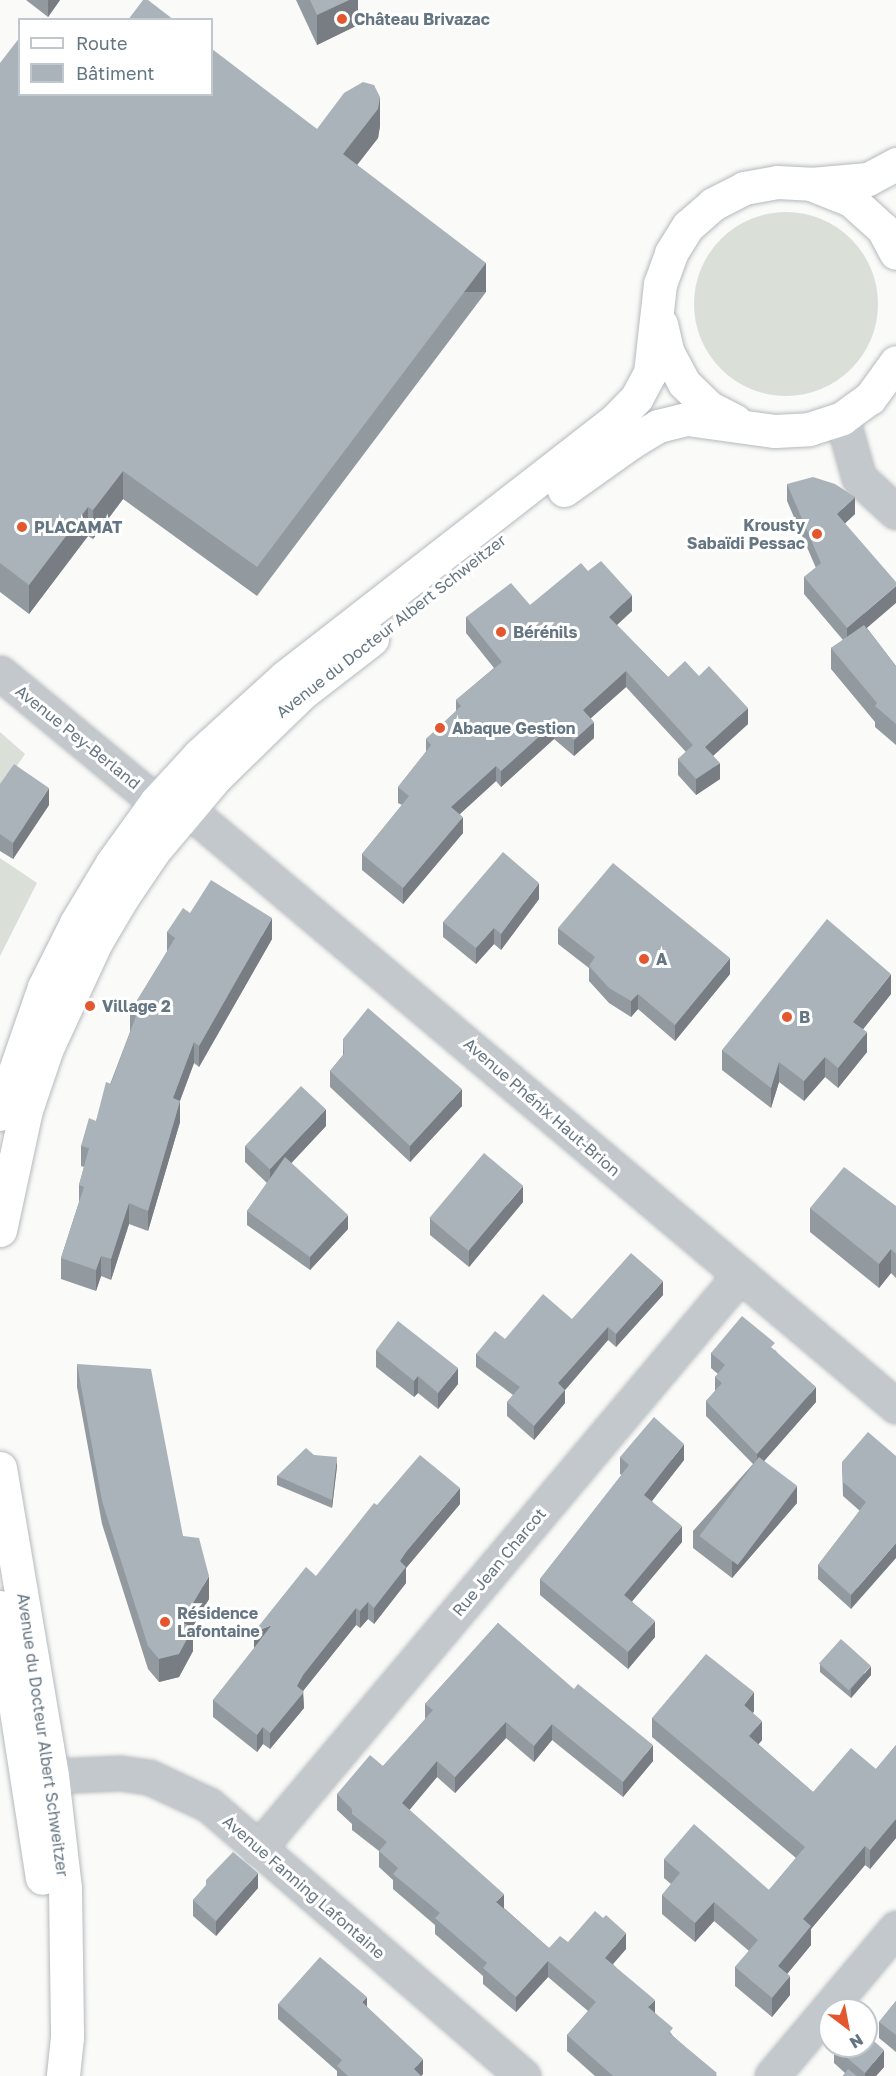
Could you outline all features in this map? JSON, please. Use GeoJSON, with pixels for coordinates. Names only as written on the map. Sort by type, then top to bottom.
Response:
{"type":"FeatureCollection","features":[{"type":"Feature","properties":{"kind":"main road","name":"Avenue du Docteur Albert Schweitzer"},"geometry":{"type":"LineString","coordinates":[[0,1114],[44,987],[76,923],[112,862],[156,802],[199,755],[285,676],[616,419],[636,397],[650,373],[659,316],[660,284],[670,253],[688,226],[713,204],[744,188],[777,182],[812,184],[868,179],[896,164]]}},
{"type":"Feature","properties":{"kind":"main road","name":"Avenue du Docteur Albert Schweitzer"},"geometry":{"type":"LineString","coordinates":[[812,184],[851,200],[883,229],[896,253]]}},
{"type":"Feature","properties":{"kind":"main road","name":"Avenue du Docteur Albert Schweitzer"},"geometry":{"type":"LineString","coordinates":[[659,316],[667,351],[684,383],[710,408],[741,424]]}},
{"type":"Feature","properties":{"kind":"main road","name":"Avenue du Docteur Albert Schweitzer"},"geometry":{"type":"LineString","coordinates":[[0,1230],[26,1110],[72,989],[122,898],[187,809],[301,694],[588,471],[658,426],[687,419],[741,424],[775,432],[798,430],[842,418],[883,394],[896,362]]}},
{"type":"Feature","properties":{"kind":"main road","name":"Avenue du Docteur Albert Schweitzer"},"geometry":{"type":"LineString","coordinates":[[0,1468],[52,1776],[65,1888],[67,2037],[63,2076]]}},
{"type":"Feature","properties":{"kind":"main road","name":"Avenue du Docteur Albert Schweitzer"},"geometry":{"type":"LineString","coordinates":[[0,1607],[44,1891],[47,2001],[42,2076]]}},
{"type":"Feature","properties":{"kind":"street"},"geometry":{"type":"LineString","coordinates":[[842,418],[859,478],[896,512]]}},
{"type":"Feature","properties":{"kind":"street","name":"Avenue Pey-Berland"},"geometry":{"type":"LineString","coordinates":[[0,673],[156,802]]}},
{"type":"Feature","properties":{"kind":"street","name":"Avenue Phénix Haut-Brion"},"geometry":{"type":"LineString","coordinates":[[187,809],[896,1406]]}},
{"type":"Feature","properties":{"kind":"street","name":"Rue Jean Charcot"},"geometry":{"type":"LineString","coordinates":[[258,1849],[740,1275]]}},
{"type":"Feature","properties":{"kind":"street","name":"Avenue Fanning Lafontaine"},"geometry":{"type":"LineString","coordinates":[[52,1776],[120,1773],[149,1777],[209,1805],[523,2076]]}},
{"type":"Feature","properties":{"kind":"street"},"geometry":{"type":"LineString","coordinates":[[772,2076],[896,1928]]}},
{"type":"Feature","properties":{"kind":"shaded area"},"geometry":{"type":"Polygon","coordinates":[[[786,212],[821,219],[851,239],[871,269],[878,304],[871,339],[851,369],[821,389],[786,396],[751,389],[721,369],[701,339],[694,304],[701,269],[721,239],[751,219],[786,212]]]}},
{"type":"Feature","properties":{"kind":"shaded area"},"geometry":{"type":"Polygon","coordinates":[[[0,732],[25,754],[0,791],[0,732]]]}},
{"type":"Feature","properties":{"kind":"shaded area"},"geometry":{"type":"Polygon","coordinates":[[[0,858],[37,883],[0,956],[0,858]]]}},
{"type":"Feature","properties":{"kind":"building"},"geometry":{"type":"Polygon","coordinates":[[[143,0],[148,0],[171,18],[130,18],[143,0]]]}},
{"type":"Feature","properties":{"kind":"building"},"geometry":{"type":"Polygon","coordinates":[[[310,0],[349,0],[317,15],[310,0]]]}},
{"type":"Feature","properties":{"kind":"building"},"geometry":{"type":"Polygon","coordinates":[[[18,40],[18,96],[213,96],[213,50],[317,129],[344,93],[363,82],[374,85],[380,97],[378,109],[343,154],[486,263],[257,567],[123,471],[93,510],[88,507],[29,585],[0,563],[0,63],[18,40]]]}},
{"type":"Feature","properties":{"kind":"building"},"geometry":{"type":"Polygon","coordinates":[[[813,477],[835,484],[855,497],[837,514],[896,582],[896,586],[847,628],[804,577],[821,563],[787,484],[813,477]]]}},
{"type":"Feature","properties":{"kind":"building"},"geometry":{"type":"Polygon","coordinates":[[[601,561],[632,595],[609,617],[668,677],[685,661],[699,676],[709,666],[748,708],[705,747],[720,763],[696,779],[678,759],[693,745],[626,671],[583,710],[594,722],[574,740],[554,723],[501,771],[496,766],[451,807],[463,817],[403,888],[362,854],[409,796],[398,787],[431,745],[426,739],[461,706],[456,700],[502,662],[466,617],[511,583],[530,605],[581,563],[588,571],[601,561]]]}},
{"type":"Feature","properties":{"kind":"building"},"geometry":{"type":"Polygon","coordinates":[[[864,625],[896,666],[896,724],[875,706],[877,703],[831,648],[864,625]]]}},
{"type":"Feature","properties":{"kind":"building"},"geometry":{"type":"Polygon","coordinates":[[[14,764],[49,788],[13,843],[0,834],[0,784],[14,764]]]}},
{"type":"Feature","properties":{"kind":"building"},"geometry":{"type":"Polygon","coordinates":[[[503,852],[539,883],[501,934],[494,928],[476,948],[443,922],[503,852]]]}},
{"type":"Feature","properties":{"kind":"building","name":"A"},"geometry":{"type":"Polygon","coordinates":[[[613,863],[730,958],[675,1025],[638,994],[631,1001],[609,988],[589,966],[595,957],[558,928],[613,863]]]}},
{"type":"Feature","properties":{"kind":"building"},"geometry":{"type":"Polygon","coordinates":[[[211,880],[272,918],[199,1046],[194,1042],[173,1098],[180,1101],[148,1211],[129,1203],[111,1259],[101,1256],[96,1270],[61,1258],[84,1187],[79,1185],[89,1148],[81,1146],[89,1118],[96,1121],[106,1082],[111,1084],[136,1016],[130,1012],[175,938],[167,932],[183,908],[190,913],[211,880]]]}},
{"type":"Feature","properties":{"kind":"building"},"geometry":{"type":"Polygon","coordinates":[[[827,919],[891,974],[853,1022],[867,1032],[838,1068],[825,1057],[804,1081],[779,1062],[771,1088],[722,1050],[827,919]]]}},
{"type":"Feature","properties":{"kind":"building"},"geometry":{"type":"Polygon","coordinates":[[[368,1008],[462,1089],[410,1146],[330,1071],[344,1054],[343,1039],[368,1008]]]}},
{"type":"Feature","properties":{"kind":"building"},"geometry":{"type":"Polygon","coordinates":[[[301,1086],[326,1109],[270,1169],[245,1146],[301,1086]]]}},
{"type":"Feature","properties":{"kind":"building"},"geometry":{"type":"Polygon","coordinates":[[[484,1153],[523,1186],[468,1251],[429,1218],[484,1153]]]}},
{"type":"Feature","properties":{"kind":"building"},"geometry":{"type":"Polygon","coordinates":[[[285,1157],[348,1215],[310,1257],[247,1211],[285,1157]]]}},
{"type":"Feature","properties":{"kind":"building"},"geometry":{"type":"Polygon","coordinates":[[[844,1167],[896,1206],[896,1254],[891,1249],[879,1264],[810,1208],[844,1167]]]}},
{"type":"Feature","properties":{"kind":"building"},"geometry":{"type":"Polygon","coordinates":[[[631,1253],[663,1281],[616,1334],[608,1327],[558,1383],[565,1390],[534,1426],[507,1402],[520,1387],[476,1354],[495,1331],[505,1339],[543,1294],[572,1319],[631,1253]]]}},
{"type":"Feature","properties":{"kind":"building"},"geometry":{"type":"Polygon","coordinates":[[[742,1316],[775,1343],[771,1347],[816,1387],[757,1454],[706,1401],[722,1383],[715,1377],[725,1365],[711,1353],[742,1316]]]}},
{"type":"Feature","properties":{"kind":"building"},"geometry":{"type":"Polygon","coordinates":[[[398,1321],[458,1368],[438,1393],[418,1376],[414,1381],[376,1350],[398,1321]]]}},
{"type":"Feature","properties":{"kind":"building"},"geometry":{"type":"Polygon","coordinates":[[[77,1364],[151,1369],[183,1536],[199,1538],[209,1576],[182,1622],[193,1628],[179,1654],[159,1659],[148,1646],[102,1501],[77,1364]]]}},
{"type":"Feature","properties":{"kind":"building"},"geometry":{"type":"Polygon","coordinates":[[[654,1417],[684,1444],[644,1495],[682,1526],[624,1595],[655,1621],[628,1652],[540,1579],[629,1465],[620,1457],[654,1417]]]}},
{"type":"Feature","properties":{"kind":"building"},"geometry":{"type":"Polygon","coordinates":[[[868,1432],[896,1456],[896,1543],[851,1595],[818,1565],[866,1502],[843,1482],[842,1462],[868,1432]]]}},
{"type":"Feature","properties":{"kind":"building"},"geometry":{"type":"Polygon","coordinates":[[[306,1448],[314,1455],[337,1457],[332,1500],[277,1476],[306,1448]]]}},
{"type":"Feature","properties":{"kind":"building"},"geometry":{"type":"Polygon","coordinates":[[[420,1455],[460,1488],[406,1552],[400,1561],[406,1567],[374,1608],[368,1602],[360,1611],[356,1608],[303,1675],[297,1686],[304,1692],[270,1733],[263,1727],[257,1735],[213,1700],[272,1625],[254,1632],[306,1567],[316,1576],[374,1503],[377,1505],[420,1455]]]}},
{"type":"Feature","properties":{"kind":"building"},"geometry":{"type":"Polygon","coordinates":[[[759,1457],[797,1486],[738,1565],[699,1536],[759,1457]]]}},
{"type":"Feature","properties":{"kind":"building"},"geometry":{"type":"Polygon","coordinates":[[[498,1623],[574,1689],[578,1684],[653,1745],[623,1782],[552,1724],[534,1746],[506,1722],[455,1777],[437,1761],[402,1803],[504,1894],[496,1902],[549,1948],[560,1936],[568,1942],[595,1911],[603,1918],[606,1915],[626,1933],[605,1958],[655,2000],[648,2007],[673,2028],[669,2033],[717,2073],[715,2076],[613,2076],[567,2035],[596,2002],[548,1961],[516,1997],[483,1968],[487,1963],[435,1918],[440,1913],[393,1874],[398,1868],[379,1851],[387,1842],[352,1814],[352,1809],[337,1794],[370,1755],[383,1766],[433,1710],[425,1704],[498,1623]]]}},
{"type":"Feature","properties":{"kind":"building"},"geometry":{"type":"Polygon","coordinates":[[[841,1639],[871,1666],[849,1690],[819,1664],[841,1639]]]}},
{"type":"Feature","properties":{"kind":"building"},"geometry":{"type":"Polygon","coordinates":[[[706,1654],[754,1692],[744,1705],[762,1721],[749,1736],[813,1792],[851,1748],[876,1769],[896,1745],[896,1819],[870,1850],[865,1846],[803,1919],[811,1926],[778,1966],[790,1976],[772,1998],[735,1967],[758,1940],[714,1902],[695,1923],[662,1895],[680,1873],[664,1859],[694,1824],[769,1890],[805,1847],[652,1718],[706,1654]]]}},
{"type":"Feature","properties":{"kind":"building"},"geometry":{"type":"Polygon","coordinates":[[[233,1852],[258,1873],[216,1921],[193,1900],[206,1885],[206,1880],[233,1852]]]}},
{"type":"Feature","properties":{"kind":"building"},"geometry":{"type":"Polygon","coordinates":[[[320,1957],[367,1997],[362,2002],[423,2059],[414,2069],[421,2076],[348,2076],[337,2066],[342,2060],[278,2004],[320,1957]]]}},
{"type":"Feature","properties":{"kind":"building"},"geometry":{"type":"Polygon","coordinates":[[[896,2001],[896,2035],[879,2022],[896,2001]]]}},
{"type":"Feature","properties":{"kind":"building"},"geometry":{"type":"Polygon","coordinates":[[[878,2045],[884,2050],[878,2057],[878,2045]]]}},
{"type":"Feature","properties":{"kind":"building"},"geometry":{"type":"Polygon","coordinates":[[[847,2058],[877,2058],[865,2073],[847,2058]]]}},
{"type":"Feature","properties":{"kind":"building"},"geometry":{"type":"Polygon","coordinates":[[[848,2069],[857,2076],[843,2076],[848,2069]]]}},
{"type":"Feature","properties":{"kind":"place","name":"Château Brivazac"},"geometry":{"type":"Point","coordinates":[342,19]}},
{"type":"Feature","properties":{"kind":"place","name":"PLACAMAT"},"geometry":{"type":"Point","coordinates":[22,527]}},
{"type":"Feature","properties":{"kind":"place","name":"Krousty Sabaïdi Pessac"},"geometry":{"type":"Point","coordinates":[817,534]}},
{"type":"Feature","properties":{"kind":"place","name":"Bérénils"},"geometry":{"type":"Point","coordinates":[501,632]}},
{"type":"Feature","properties":{"kind":"place","name":"Abaque Gestion"},"geometry":{"type":"Point","coordinates":[440,728]}},
{"type":"Feature","properties":{"kind":"place","name":"A"},"geometry":{"type":"Point","coordinates":[644,959]}},
{"type":"Feature","properties":{"kind":"place","name":"Village 2"},"geometry":{"type":"Point","coordinates":[90,1006]}},
{"type":"Feature","properties":{"kind":"place","name":"B"},"geometry":{"type":"Point","coordinates":[787,1017]}},
{"type":"Feature","properties":{"kind":"place","name":"Résidence Lafontaine"},"geometry":{"type":"Point","coordinates":[165,1622]}}]}
